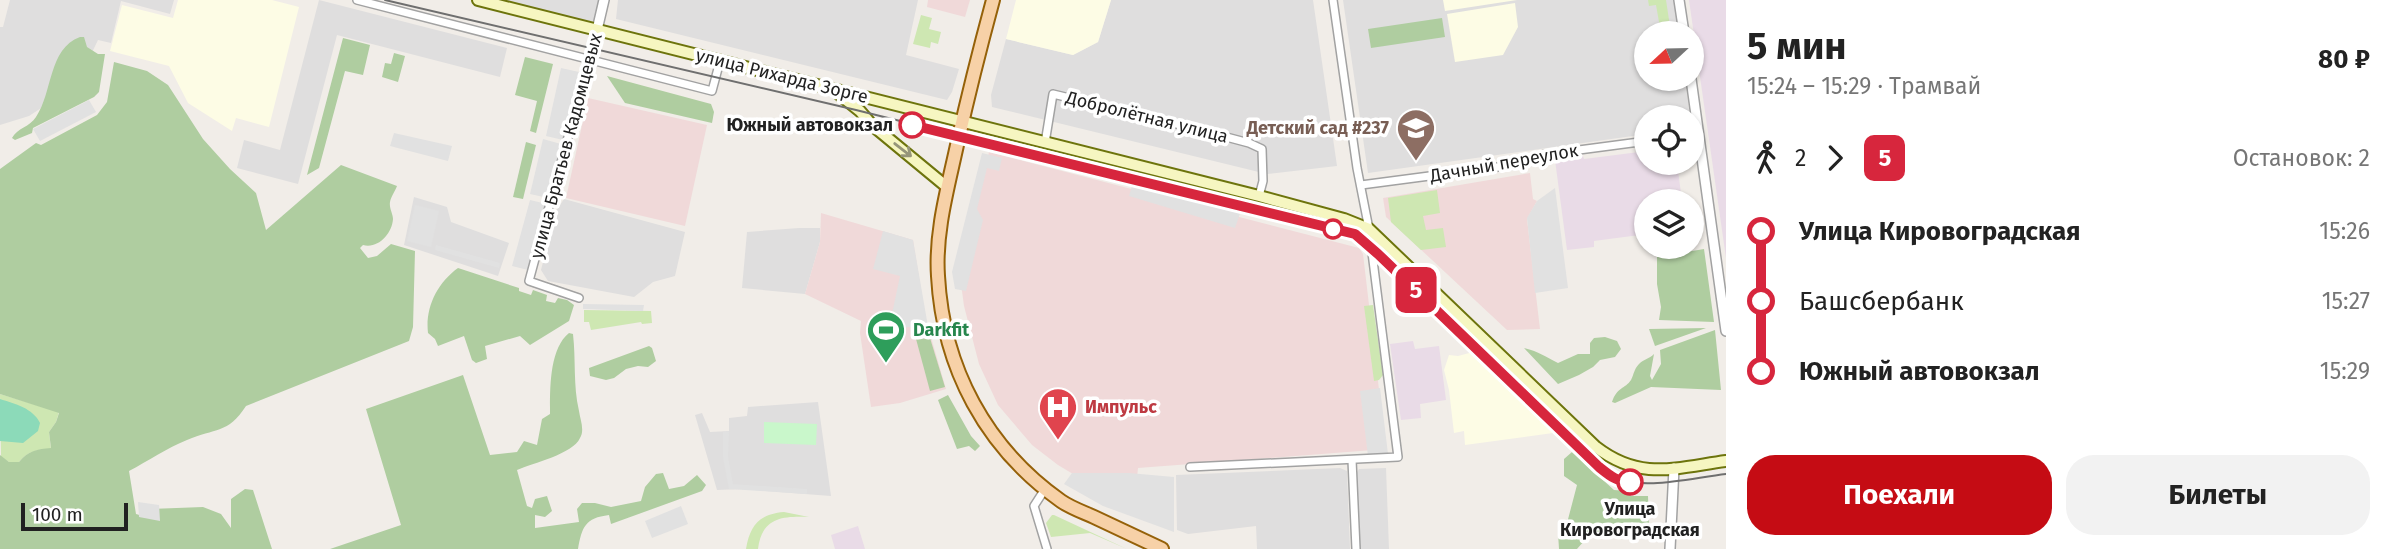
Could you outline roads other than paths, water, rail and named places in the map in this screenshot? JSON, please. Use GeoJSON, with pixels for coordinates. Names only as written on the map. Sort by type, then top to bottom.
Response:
{"type":"FeatureCollection","features":[{"type":"Feature","properties":{"kind":"main road","name":"улица Рихарда Зорге"},"geometry":{"type":"LineString","coordinates":[[478,0],[1259,196],[1344,219],[1369,229]]}},
{"type":"Feature","properties":{"kind":"main road"},"geometry":{"type":"LineString","coordinates":[[993,0],[962,121],[940,233],[937,275],[951,351],[978,414],[1013,462],[1065,504],[1162,549]]}},
{"type":"Feature","properties":{"kind":"main road"},"geometry":{"type":"LineString","coordinates":[[833,89],[947,187]]}},
{"type":"Feature","properties":{"kind":"main road"},"geometry":{"type":"LineString","coordinates":[[1369,229],[1596,447],[1624,465],[1638,469],[1674,468],[1726,461]]}},
{"type":"Feature","properties":{"kind":"street"},"geometry":{"type":"LineString","coordinates":[[357,0],[712,91],[720,61]]}},
{"type":"Feature","properties":{"kind":"street","name":"улица Братьев Кадомцевых"},"geometry":{"type":"LineString","coordinates":[[579,298],[529,281],[604,0]]}},
{"type":"Feature","properties":{"kind":"street"},"geometry":{"type":"LineString","coordinates":[[1190,467],[1398,457],[1369,229],[1333,0]]}},
{"type":"Feature","properties":{"kind":"street"},"geometry":{"type":"LineString","coordinates":[[1679,0],[1682,21]]}},
{"type":"Feature","properties":{"kind":"street","name":"Добролётная улица"},"geometry":{"type":"LineString","coordinates":[[1045,142],[1053,94],[1249,143],[1262,149],[1263,181],[1259,196]]}},
{"type":"Feature","properties":{"kind":"street","name":"Дачный переулок"},"geometry":{"type":"LineString","coordinates":[[1361,185],[1513,164],[1541,155],[1634,143]]}},
{"type":"Feature","properties":{"kind":"street"},"geometry":{"type":"LineString","coordinates":[[1701,175],[1726,331]]}},
{"type":"Feature","properties":{"kind":"street"},"geometry":{"type":"LineString","coordinates":[[1352,460],[1356,549]]}},
{"type":"Feature","properties":{"kind":"street"},"geometry":{"type":"LineString","coordinates":[[1670,549],[1674,468]]}},
{"type":"Feature","properties":{"kind":"street"},"geometry":{"type":"LineString","coordinates":[[1045,489],[1034,506],[1047,549]]}},
{"type":"Feature","properties":{"kind":"tram line"},"geometry":{"type":"LineString","coordinates":[[385,0],[856,110],[1355,234],[1610,477],[1623,481],[1652,483],[1726,474]]}},
{"type":"Feature","properties":{"kind":"tram line","name":"5"},"geometry":{"type":"LineString","coordinates":[[912,125],[1355,234],[1610,477],[1630,482]]}},
{"type":"Feature","properties":{"kind":"place","name":"Южный автовокзал"},"geometry":{"type":"Point","coordinates":[912,125]}},
{"type":"Feature","properties":{"kind":"place","name":"Детский сад #237"},"geometry":{"type":"Point","coordinates":[1416,162]}},
{"type":"Feature","properties":{"kind":"place","name":"Darkfit"},"geometry":{"type":"Point","coordinates":[886,364]}},
{"type":"Feature","properties":{"kind":"place","name":"Импульс"},"geometry":{"type":"Point","coordinates":[1058,441]}},
{"type":"Feature","properties":{"kind":"place","name":"Улица Кировоградская"},"geometry":{"type":"Point","coordinates":[1630,482]}}]}
